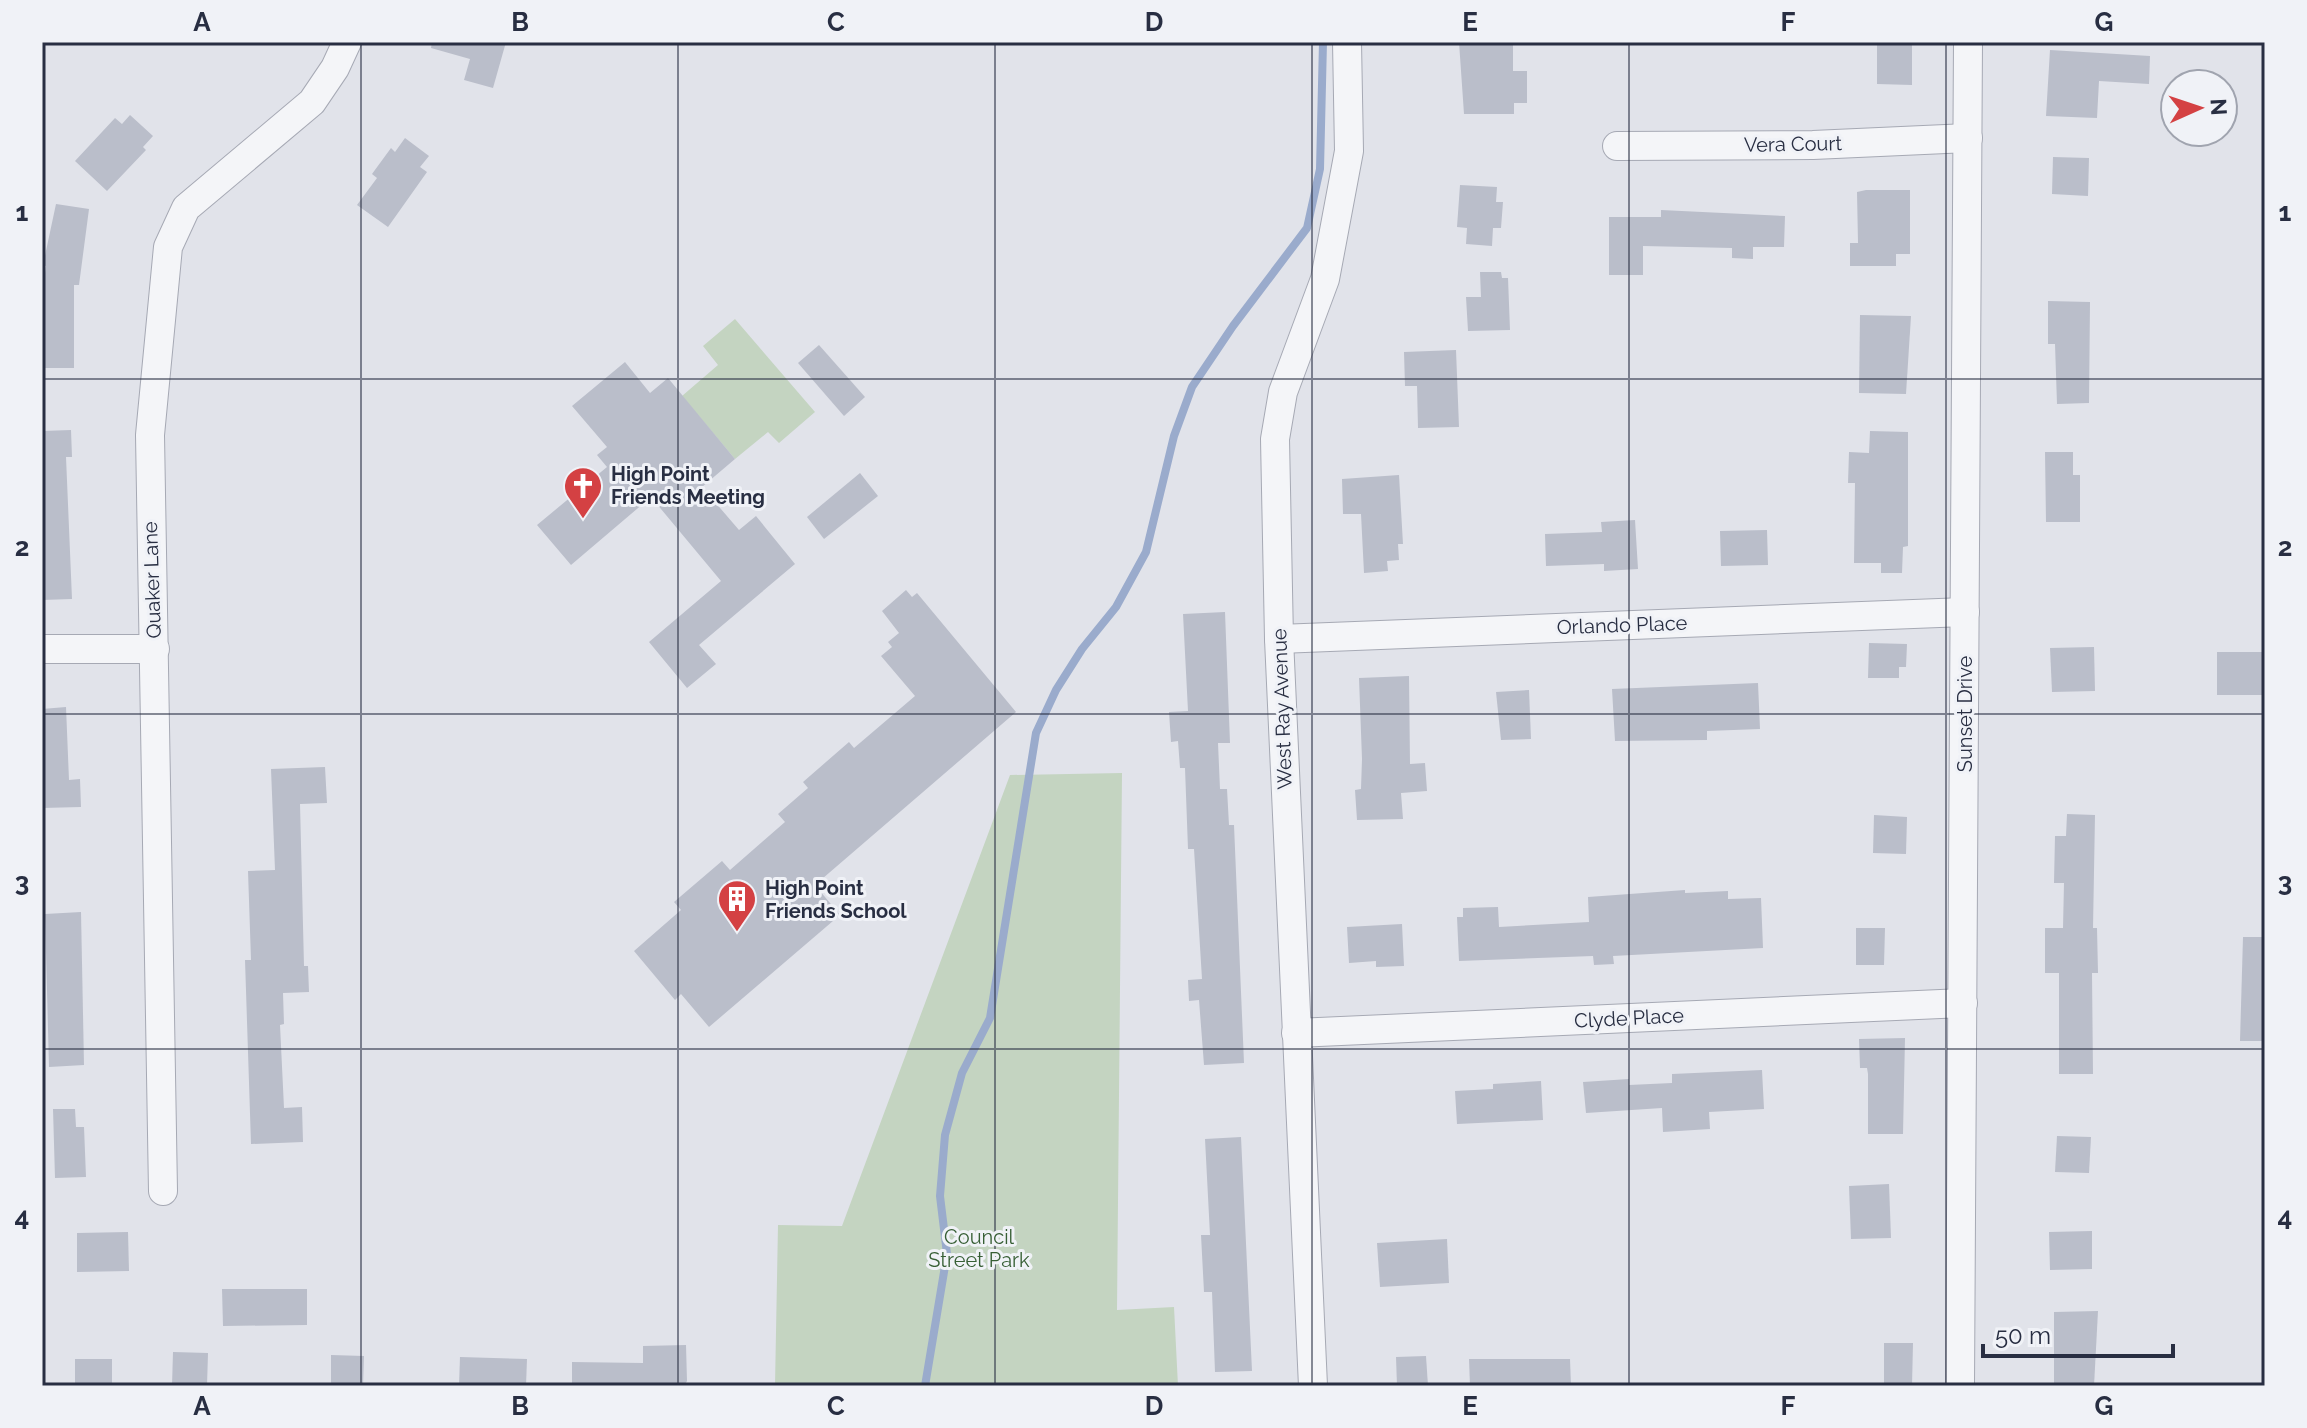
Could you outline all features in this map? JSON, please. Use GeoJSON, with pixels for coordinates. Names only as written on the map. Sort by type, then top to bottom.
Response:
{"type":"FeatureCollection","features":[{"type":"Feature","properties":{"kind":"street","name":"Quaker Lane"},"geometry":{"type":"LineString","coordinates":[[163,1191],[150,435],[168,247],[186,208],[312,102],[335,68],[347,42]]}},
{"type":"Feature","properties":{"kind":"street","name":"West Ray Avenue"},"geometry":{"type":"LineString","coordinates":[[1313,1386],[1279,639],[1275,439],[1283,392],[1325,279],[1349,151],[1347,42]]}},
{"type":"Feature","properties":{"kind":"street","name":"Sunset Drive"},"geometry":{"type":"LineString","coordinates":[[1960,1386],[1968,42]]}},
{"type":"Feature","properties":{"kind":"street","name":"Vera Court"},"geometry":{"type":"LineString","coordinates":[[1617,146],[1813,145],[1968,138]]}},
{"type":"Feature","properties":{"kind":"street","name":"Orlando Place"},"geometry":{"type":"LineString","coordinates":[[1279,639],[1965,612]]}},
{"type":"Feature","properties":{"kind":"street"},"geometry":{"type":"LineString","coordinates":[[42,649],[155,649]]}},
{"type":"Feature","properties":{"kind":"street","name":"Clyde Place"},"geometry":{"type":"LineString","coordinates":[[1296,1033],[1963,1003]]}},
{"type":"Feature","properties":{"kind":"green space"},"geometry":{"type":"Polygon","coordinates":[[[735,319],[815,412],[779,443],[768,432],[735,459],[682,396],[718,365],[703,346],[735,319]]]}},
{"type":"Feature","properties":{"kind":"green space","name":"Council Street Park"},"geometry":{"type":"Polygon","coordinates":[[[1122,773],[1117,1310],[1174,1307],[1178,1386],[775,1386],[778,1225],[842,1226],[1010,775],[1122,773]]]}},
{"type":"Feature","properties":{"kind":"building"},"geometry":{"type":"Polygon","coordinates":[[[432,42],[506,42],[493,88],[464,80],[470,59],[431,48],[432,42]]]}},
{"type":"Feature","properties":{"kind":"building"},"geometry":{"type":"Polygon","coordinates":[[[1459,42],[1513,42],[1513,71],[1527,71],[1527,103],[1514,103],[1514,114],[1464,114],[1459,42]]]}},
{"type":"Feature","properties":{"kind":"building"},"geometry":{"type":"Polygon","coordinates":[[[1877,42],[1912,42],[1912,85],[1877,84],[1877,42]]]}},
{"type":"Feature","properties":{"kind":"building"},"geometry":{"type":"Polygon","coordinates":[[[2050,50],[2150,56],[2149,84],[2099,81],[2097,118],[2046,116],[2050,50]]]}},
{"type":"Feature","properties":{"kind":"building"},"geometry":{"type":"Polygon","coordinates":[[[130,115],[153,136],[143,147],[146,150],[107,191],[75,161],[115,118],[122,124],[130,115]]]}},
{"type":"Feature","properties":{"kind":"building"},"geometry":{"type":"Polygon","coordinates":[[[405,138],[429,156],[420,167],[427,172],[388,227],[357,205],[377,178],[372,174],[391,148],[395,152],[405,138]]]}},
{"type":"Feature","properties":{"kind":"building"},"geometry":{"type":"Polygon","coordinates":[[[2053,157],[2089,158],[2088,196],[2052,194],[2053,157]]]}},
{"type":"Feature","properties":{"kind":"building"},"geometry":{"type":"Polygon","coordinates":[[[1460,185],[1497,187],[1496,202],[1503,202],[1501,228],[1493,228],[1492,246],[1466,244],[1467,228],[1457,227],[1460,185]]]}},
{"type":"Feature","properties":{"kind":"building"},"geometry":{"type":"Polygon","coordinates":[[[1910,190],[1910,254],[1896,254],[1896,266],[1850,266],[1850,243],[1858,243],[1857,192],[1910,190]]]}},
{"type":"Feature","properties":{"kind":"building"},"geometry":{"type":"Polygon","coordinates":[[[56,204],[89,209],[79,285],[74,285],[74,368],[42,368],[42,295],[46,266],[43,265],[56,204]]]}},
{"type":"Feature","properties":{"kind":"building"},"geometry":{"type":"Polygon","coordinates":[[[1661,210],[1785,216],[1784,247],[1753,247],[1753,259],[1732,258],[1732,248],[1643,246],[1643,275],[1609,275],[1609,217],[1661,217],[1661,210]]]}},
{"type":"Feature","properties":{"kind":"building"},"geometry":{"type":"Polygon","coordinates":[[[1480,272],[1501,272],[1502,278],[1508,278],[1510,330],[1468,331],[1466,297],[1481,297],[1480,272]]]}},
{"type":"Feature","properties":{"kind":"building"},"geometry":{"type":"Polygon","coordinates":[[[2048,301],[2090,302],[2089,403],[2057,404],[2055,344],[2048,344],[2048,301]]]}},
{"type":"Feature","properties":{"kind":"building"},"geometry":{"type":"Polygon","coordinates":[[[1860,315],[1911,316],[1906,394],[1859,393],[1860,315]]]}},
{"type":"Feature","properties":{"kind":"building"},"geometry":{"type":"Polygon","coordinates":[[[819,345],[865,397],[844,416],[798,363],[819,345]]]}},
{"type":"Feature","properties":{"kind":"building"},"geometry":{"type":"Polygon","coordinates":[[[1456,350],[1459,427],[1418,428],[1417,386],[1405,386],[1404,352],[1456,350]]]}},
{"type":"Feature","properties":{"kind":"building","name":"High Point Friends Meeting"},"geometry":{"type":"Polygon","coordinates":[[[625,362],[650,393],[668,378],[735,459],[702,487],[739,530],[756,516],[795,564],[699,645],[716,664],[687,688],[649,642],[721,581],[651,497],[571,565],[537,525],[607,467],[597,455],[607,447],[572,406],[625,362]]]}},
{"type":"Feature","properties":{"kind":"building"},"geometry":{"type":"Polygon","coordinates":[[[71,430],[72,457],[66,457],[72,599],[42,600],[42,431],[71,430]]]}},
{"type":"Feature","properties":{"kind":"building"},"geometry":{"type":"Polygon","coordinates":[[[1870,431],[1908,432],[1908,546],[1903,547],[1902,573],[1881,573],[1881,563],[1854,563],[1855,483],[1848,483],[1849,452],[1869,453],[1870,431]]]}},
{"type":"Feature","properties":{"kind":"building"},"geometry":{"type":"Polygon","coordinates":[[[2045,452],[2073,452],[2073,475],[2080,475],[2080,522],[2046,522],[2045,452]]]}},
{"type":"Feature","properties":{"kind":"building"},"geometry":{"type":"Polygon","coordinates":[[[860,473],[878,496],[824,539],[807,517],[860,473]]]}},
{"type":"Feature","properties":{"kind":"building"},"geometry":{"type":"Polygon","coordinates":[[[1399,475],[1403,544],[1398,544],[1399,560],[1387,561],[1388,571],[1364,573],[1361,514],[1343,514],[1342,479],[1399,475]]]}},
{"type":"Feature","properties":{"kind":"building"},"geometry":{"type":"Polygon","coordinates":[[[1635,520],[1638,569],[1604,571],[1604,564],[1546,566],[1545,534],[1602,532],[1601,522],[1635,520]]]}},
{"type":"Feature","properties":{"kind":"building"},"geometry":{"type":"Polygon","coordinates":[[[1767,530],[1768,565],[1721,566],[1720,531],[1767,530]]]}},
{"type":"Feature","properties":{"kind":"building"},"geometry":{"type":"Polygon","coordinates":[[[906,590],[912,597],[917,593],[1016,712],[815,885],[840,915],[709,1027],[681,994],[675,1000],[634,951],[681,910],[674,902],[722,861],[730,870],[785,822],[778,814],[808,788],[803,782],[849,742],[854,748],[915,696],[881,656],[892,647],[888,642],[899,633],[882,611],[906,590]]]}},
{"type":"Feature","properties":{"kind":"building"},"geometry":{"type":"Polygon","coordinates":[[[1225,612],[1230,743],[1218,743],[1220,789],[1227,789],[1229,825],[1234,825],[1244,1063],[1204,1065],[1199,1000],[1189,1001],[1188,980],[1202,979],[1194,849],[1188,849],[1185,768],[1180,768],[1178,741],[1171,742],[1169,712],[1188,711],[1183,614],[1225,612]]]}},
{"type":"Feature","properties":{"kind":"building"},"geometry":{"type":"Polygon","coordinates":[[[1869,643],[1907,644],[1906,667],[1899,667],[1899,678],[1868,678],[1869,643]]]}},
{"type":"Feature","properties":{"kind":"building"},"geometry":{"type":"Polygon","coordinates":[[[2094,647],[2095,691],[2052,692],[2050,648],[2094,647]]]}},
{"type":"Feature","properties":{"kind":"building"},"geometry":{"type":"Polygon","coordinates":[[[2217,652],[2265,652],[2265,695],[2217,695],[2217,652]]]}},
{"type":"Feature","properties":{"kind":"building"},"geometry":{"type":"Polygon","coordinates":[[[1409,676],[1410,764],[1425,763],[1427,791],[1401,793],[1403,819],[1357,820],[1355,790],[1361,789],[1362,759],[1359,678],[1409,676]]]}},
{"type":"Feature","properties":{"kind":"building"},"geometry":{"type":"Polygon","coordinates":[[[1758,683],[1760,729],[1707,731],[1707,740],[1615,741],[1612,689],[1758,683]]]}},
{"type":"Feature","properties":{"kind":"building"},"geometry":{"type":"Polygon","coordinates":[[[1529,690],[1531,739],[1501,740],[1496,692],[1529,690]]]}},
{"type":"Feature","properties":{"kind":"building"},"geometry":{"type":"Polygon","coordinates":[[[66,707],[69,780],[80,779],[81,807],[42,808],[42,709],[66,707]]]}},
{"type":"Feature","properties":{"kind":"building"},"geometry":{"type":"Polygon","coordinates":[[[325,767],[327,803],[300,804],[304,966],[308,966],[309,992],[283,993],[284,1024],[280,1025],[284,1108],[302,1107],[303,1142],[251,1144],[245,960],[251,960],[248,871],[275,870],[271,769],[325,767]]]}},
{"type":"Feature","properties":{"kind":"building"},"geometry":{"type":"Polygon","coordinates":[[[2067,814],[2095,815],[2093,928],[2097,928],[2098,973],[2092,973],[2093,1074],[2059,1074],[2059,973],[2045,973],[2045,928],[2063,928],[2064,883],[2054,883],[2055,836],[2066,836],[2067,814]]]}},
{"type":"Feature","properties":{"kind":"building"},"geometry":{"type":"Polygon","coordinates":[[[1874,815],[1907,817],[1906,854],[1873,853],[1874,815]]]}},
{"type":"Feature","properties":{"kind":"building"},"geometry":{"type":"Polygon","coordinates":[[[1685,890],[1685,893],[1728,891],[1728,899],[1761,898],[1763,948],[1613,956],[1614,964],[1594,965],[1593,956],[1459,961],[1457,917],[1463,917],[1463,908],[1498,907],[1499,927],[1589,922],[1588,897],[1685,890]]]}},
{"type":"Feature","properties":{"kind":"building"},"geometry":{"type":"Polygon","coordinates":[[[81,912],[84,1065],[49,1067],[45,914],[81,912]]]}},
{"type":"Feature","properties":{"kind":"building"},"geometry":{"type":"Polygon","coordinates":[[[1402,924],[1404,966],[1376,967],[1376,961],[1349,963],[1347,927],[1402,924]]]}},
{"type":"Feature","properties":{"kind":"building"},"geometry":{"type":"Polygon","coordinates":[[[1856,928],[1885,928],[1884,965],[1856,965],[1856,928]]]}},
{"type":"Feature","properties":{"kind":"building"},"geometry":{"type":"Polygon","coordinates":[[[2243,937],[2265,937],[2265,1041],[2240,1041],[2243,937]]]}},
{"type":"Feature","properties":{"kind":"building"},"geometry":{"type":"Polygon","coordinates":[[[1905,1038],[1903,1134],[1868,1134],[1868,1074],[1867,1068],[1860,1068],[1859,1039],[1905,1038]]]}},
{"type":"Feature","properties":{"kind":"building"},"geometry":{"type":"Polygon","coordinates":[[[1762,1070],[1764,1109],[1709,1112],[1710,1129],[1663,1132],[1662,1108],[1586,1113],[1583,1082],[1629,1079],[1629,1085],[1672,1083],[1672,1074],[1762,1070]]]}},
{"type":"Feature","properties":{"kind":"building"},"geometry":{"type":"Polygon","coordinates":[[[1541,1081],[1543,1120],[1457,1124],[1455,1091],[1493,1089],[1493,1084],[1541,1081]]]}},
{"type":"Feature","properties":{"kind":"building"},"geometry":{"type":"Polygon","coordinates":[[[53,1109],[75,1109],[76,1127],[84,1127],[86,1177],[55,1178],[53,1109]]]}},
{"type":"Feature","properties":{"kind":"building"},"geometry":{"type":"Polygon","coordinates":[[[2057,1136],[2091,1137],[2089,1173],[2055,1172],[2057,1136]]]}},
{"type":"Feature","properties":{"kind":"building"},"geometry":{"type":"Polygon","coordinates":[[[1241,1137],[1252,1371],[1215,1372],[1212,1292],[1204,1292],[1201,1235],[1210,1235],[1205,1139],[1241,1137]]]}},
{"type":"Feature","properties":{"kind":"building"},"geometry":{"type":"Polygon","coordinates":[[[1889,1184],[1891,1238],[1851,1239],[1849,1186],[1889,1184]]]}},
{"type":"Feature","properties":{"kind":"building"},"geometry":{"type":"Polygon","coordinates":[[[2092,1231],[2092,1269],[2050,1270],[2049,1232],[2092,1231]]]}},
{"type":"Feature","properties":{"kind":"building"},"geometry":{"type":"Polygon","coordinates":[[[128,1232],[129,1271],[77,1272],[77,1233],[128,1232]]]}},
{"type":"Feature","properties":{"kind":"building"},"geometry":{"type":"Polygon","coordinates":[[[1447,1239],[1449,1283],[1380,1287],[1377,1243],[1447,1239]]]}},
{"type":"Feature","properties":{"kind":"building"},"geometry":{"type":"Polygon","coordinates":[[[222,1289],[307,1289],[307,1325],[223,1326],[222,1289]]]}},
{"type":"Feature","properties":{"kind":"building"},"geometry":{"type":"Polygon","coordinates":[[[2098,1311],[2094,1386],[2054,1386],[2054,1312],[2098,1311]]]}},
{"type":"Feature","properties":{"kind":"building"},"geometry":{"type":"Polygon","coordinates":[[[1884,1343],[1913,1343],[1912,1386],[1884,1386],[1884,1343]]]}},
{"type":"Feature","properties":{"kind":"building"},"geometry":{"type":"Polygon","coordinates":[[[686,1345],[687,1381],[684,1386],[572,1386],[572,1362],[643,1363],[643,1346],[686,1345]]]}},
{"type":"Feature","properties":{"kind":"building"},"geometry":{"type":"Polygon","coordinates":[[[173,1352],[208,1353],[207,1386],[172,1386],[173,1352]]]}},
{"type":"Feature","properties":{"kind":"building"},"geometry":{"type":"Polygon","coordinates":[[[331,1355],[364,1356],[363,1386],[331,1386],[331,1355]]]}},
{"type":"Feature","properties":{"kind":"building"},"geometry":{"type":"Polygon","coordinates":[[[1426,1356],[1428,1386],[1397,1386],[1396,1357],[1426,1356]]]}},
{"type":"Feature","properties":{"kind":"building"},"geometry":{"type":"Polygon","coordinates":[[[460,1357],[527,1359],[526,1386],[459,1386],[460,1357]]]}},
{"type":"Feature","properties":{"kind":"building"},"geometry":{"type":"Polygon","coordinates":[[[75,1359],[112,1359],[112,1386],[75,1386],[75,1359]]]}},
{"type":"Feature","properties":{"kind":"building"},"geometry":{"type":"Polygon","coordinates":[[[1469,1359],[1570,1359],[1571,1386],[1470,1386],[1469,1359]]]}},
{"type":"Feature","properties":{"kind":"waterway"},"geometry":{"type":"LineString","coordinates":[[925,1386],[947,1254],[940,1196],[945,1135],[962,1073],[990,1018],[1036,733],[1056,690],[1082,649],[1116,607],[1146,552],[1174,436],[1192,387],[1233,326],[1307,228],[1320,169],[1323,42]]}},
{"type":"Feature","properties":{"kind":"place","name":"High Point Friends Meeting"},"geometry":{"type":"Point","coordinates":[583,520]}},
{"type":"Feature","properties":{"kind":"place","name":"High Point Friends School"},"geometry":{"type":"Point","coordinates":[737,933]}}]}
